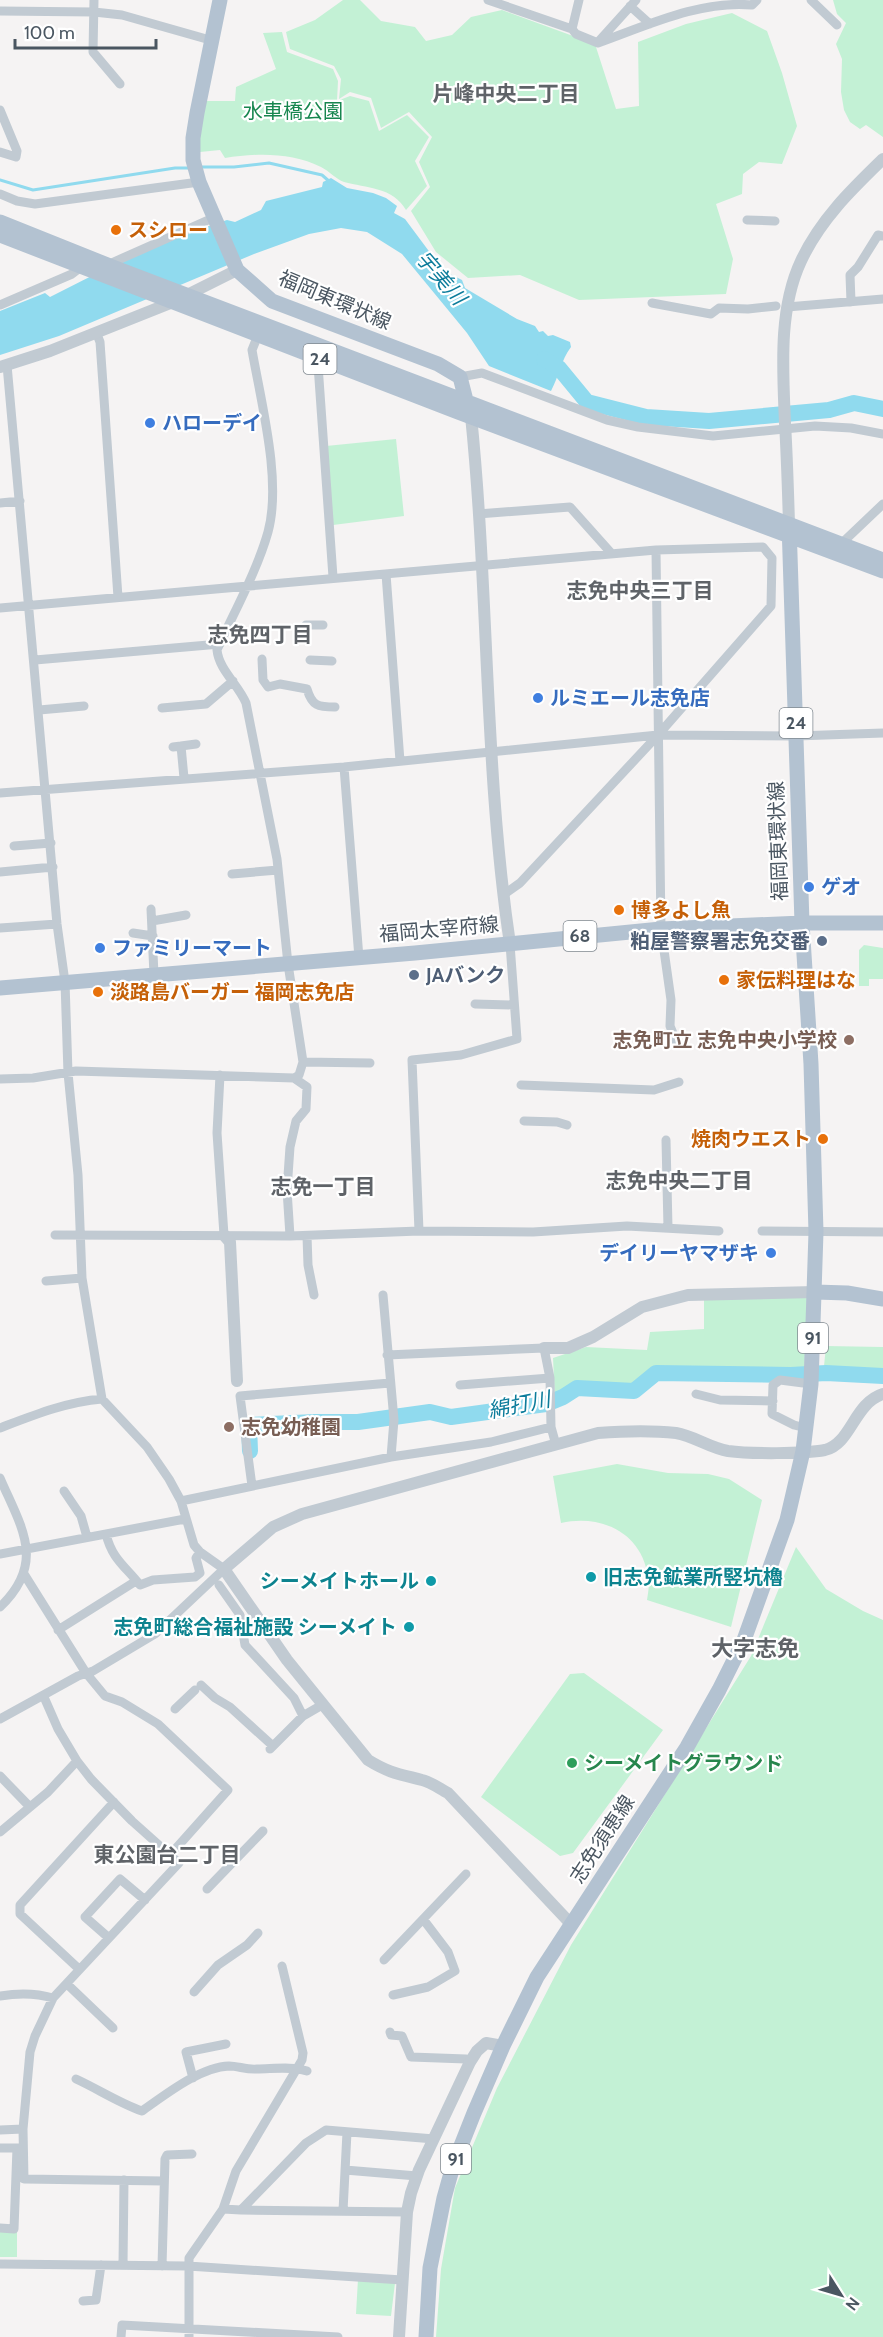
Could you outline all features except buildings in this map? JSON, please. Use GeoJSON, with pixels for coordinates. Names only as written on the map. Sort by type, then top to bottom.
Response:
{"type":"FeatureCollection","features":[{"type":"Feature","properties":{"kind":"main road","name":"福岡東環状線"},"geometry":{"type":"LineString","coordinates":[[220,0],[210,40],[193,138],[193,160],[235,267],[272,301],[438,364],[460,377]]}},
{"type":"Feature","properties":{"kind":"main road","name":"24"},"geometry":{"type":"LineString","coordinates":[[0,222],[179,297],[465,401],[789,530],[883,571]]}},
{"type":"Feature","properties":{"kind":"main road","name":"24"},"geometry":{"type":"LineString","coordinates":[[0,235],[81,267],[106,268]]}},
{"type":"Feature","properties":{"kind":"main road","name":"24"},"geometry":{"type":"LineString","coordinates":[[179,297],[258,335],[471,416],[789,530],[842,543],[883,560]]}},
{"type":"Feature","properties":{"kind":"main road"},"geometry":{"type":"LineString","coordinates":[[460,377],[471,416]]}},
{"type":"Feature","properties":{"kind":"main road","name":"福岡東環状線"},"geometry":{"type":"LineString","coordinates":[[789,530],[802,923],[811,1064],[816,1232],[815,1292]]}},
{"type":"Feature","properties":{"kind":"main road","name":"福岡太宰府線"},"geometry":{"type":"LineString","coordinates":[[0,988],[359,958],[661,929],[802,923],[883,923]]}},
{"type":"Feature","properties":{"kind":"main road"},"geometry":{"type":"LineString","coordinates":[[815,1292],[847,1293],[883,1299]]}},
{"type":"Feature","properties":{"kind":"main road","name":"志免須恵線"},"geometry":{"type":"LineString","coordinates":[[426,2337],[430,2268],[444,2198],[453,2166],[503,2046],[537,1977],[687,1747],[739,1650],[787,1520],[803,1451],[811,1383],[815,1292]]}},
{"type":"Feature","properties":{"kind":"street"},"geometry":{"type":"LineString","coordinates":[[46,0],[46,12]]}},
{"type":"Feature","properties":{"kind":"street"},"geometry":{"type":"LineString","coordinates":[[94,0],[93,52],[120,84]]}},
{"type":"Feature","properties":{"kind":"street"},"geometry":{"type":"LineString","coordinates":[[488,0],[572,29],[576,34],[598,43],[695,9],[752,2]]}},
{"type":"Feature","properties":{"kind":"street"},"geometry":{"type":"LineString","coordinates":[[572,29],[579,0]]}},
{"type":"Feature","properties":{"kind":"street"},"geometry":{"type":"LineString","coordinates":[[686,0],[695,9]]}},
{"type":"Feature","properties":{"kind":"street"},"geometry":{"type":"LineString","coordinates":[[810,0],[837,25]]}},
{"type":"Feature","properties":{"kind":"street"},"geometry":{"type":"LineString","coordinates":[[598,43],[633,3],[650,24]]}},
{"type":"Feature","properties":{"kind":"street"},"geometry":{"type":"LineString","coordinates":[[0,11],[94,12],[122,15],[210,40]]}},
{"type":"Feature","properties":{"kind":"street"},"geometry":{"type":"LineString","coordinates":[[0,110],[17,151],[16,158],[0,152]]}},
{"type":"Feature","properties":{"kind":"street"},"geometry":{"type":"LineString","coordinates":[[789,530],[782,306],[815,234],[848,193],[883,159]]}},
{"type":"Feature","properties":{"kind":"street"},"geometry":{"type":"LineString","coordinates":[[0,194],[17,201],[35,204],[199,179]]}},
{"type":"Feature","properties":{"kind":"street"},"geometry":{"type":"LineString","coordinates":[[106,268],[216,219]]}},
{"type":"Feature","properties":{"kind":"street"},"geometry":{"type":"LineString","coordinates":[[747,220],[774,221]]}},
{"type":"Feature","properties":{"kind":"street"},"geometry":{"type":"LineString","coordinates":[[851,303],[850,275],[858,267],[878,235],[883,236]]}},
{"type":"Feature","properties":{"kind":"street"},"geometry":{"type":"LineString","coordinates":[[0,305],[72,274],[81,267]]}},
{"type":"Feature","properties":{"kind":"street"},"geometry":{"type":"LineString","coordinates":[[235,267],[179,297],[96,332],[3,366],[20,501],[57,924],[65,982],[68,1073],[78,1175],[82,1278],[102,1399],[147,1447],[181,1501],[194,1545],[224,1569],[287,1660],[368,1760],[385,1771],[424,1780],[448,1793],[571,1924]]}},
{"type":"Feature","properties":{"kind":"street"},"geometry":{"type":"LineString","coordinates":[[652,303],[711,314],[719,308],[748,309],[883,299]]}},
{"type":"Feature","properties":{"kind":"street"},"geometry":{"type":"LineString","coordinates":[[96,332],[100,342],[118,597]]}},
{"type":"Feature","properties":{"kind":"street"},"geometry":{"type":"LineString","coordinates":[[258,335],[252,350],[272,488],[268,531],[217,650],[218,658],[241,691],[246,703],[278,870],[288,964],[303,1062],[299,1074],[294,1078]]}},
{"type":"Feature","properties":{"kind":"street"},"geometry":{"type":"LineString","coordinates":[[320,358],[318,365],[333,577]]}},
{"type":"Feature","properties":{"kind":"street"},"geometry":{"type":"LineString","coordinates":[[460,377],[482,372],[607,420],[638,427],[713,436],[815,426],[851,428],[883,434]]}},
{"type":"Feature","properties":{"kind":"street"},"geometry":{"type":"LineString","coordinates":[[419,1232],[412,1060],[461,1054],[517,1039],[491,751],[482,566],[471,416]]}},
{"type":"Feature","properties":{"kind":"street"},"geometry":{"type":"LineString","coordinates":[[0,503],[20,501]]}},
{"type":"Feature","properties":{"kind":"street"},"geometry":{"type":"LineString","coordinates":[[842,543],[883,504]]}},
{"type":"Feature","properties":{"kind":"street"},"geometry":{"type":"LineString","coordinates":[[478,514],[570,507],[612,554]]}},
{"type":"Feature","properties":{"kind":"street"},"geometry":{"type":"LineString","coordinates":[[0,608],[656,550],[763,547],[772,558],[771,606],[658,735],[519,883],[503,895]]}},
{"type":"Feature","properties":{"kind":"street"},"geometry":{"type":"LineString","coordinates":[[656,550],[661,929],[672,1000],[670,1026],[677,1043]]}},
{"type":"Feature","properties":{"kind":"street"},"geometry":{"type":"LineString","coordinates":[[386,574],[400,761]]}},
{"type":"Feature","properties":{"kind":"street"},"geometry":{"type":"LineString","coordinates":[[306,625],[323,625]]}},
{"type":"Feature","properties":{"kind":"street"},"geometry":{"type":"LineString","coordinates":[[35,660],[220,644]]}},
{"type":"Feature","properties":{"kind":"street"},"geometry":{"type":"LineString","coordinates":[[262,659],[263,680],[268,687],[280,684],[307,689],[311,703],[317,707],[335,707]]}},
{"type":"Feature","properties":{"kind":"street"},"geometry":{"type":"LineString","coordinates":[[310,660],[332,661]]}},
{"type":"Feature","properties":{"kind":"street"},"geometry":{"type":"LineString","coordinates":[[162,708],[206,704],[232,681]]}},
{"type":"Feature","properties":{"kind":"street"},"geometry":{"type":"LineString","coordinates":[[39,710],[84,706]]}},
{"type":"Feature","properties":{"kind":"street"},"geometry":{"type":"LineString","coordinates":[[0,793],[260,771],[345,767],[658,735],[796,736],[883,733]]}},
{"type":"Feature","properties":{"kind":"street"},"geometry":{"type":"LineString","coordinates":[[184,778],[177,747],[196,744]]}},
{"type":"Feature","properties":{"kind":"street"},"geometry":{"type":"LineString","coordinates":[[345,767],[359,958]]}},
{"type":"Feature","properties":{"kind":"street"},"geometry":{"type":"LineString","coordinates":[[14,846],[51,843]]}},
{"type":"Feature","properties":{"kind":"street"},"geometry":{"type":"LineString","coordinates":[[0,872],[53,867]]}},
{"type":"Feature","properties":{"kind":"street"},"geometry":{"type":"LineString","coordinates":[[232,874],[278,870]]}},
{"type":"Feature","properties":{"kind":"street"},"geometry":{"type":"LineString","coordinates":[[151,909],[154,975]]}},
{"type":"Feature","properties":{"kind":"street"},"geometry":{"type":"LineString","coordinates":[[152,921],[186,915]]}},
{"type":"Feature","properties":{"kind":"street"},"geometry":{"type":"LineString","coordinates":[[0,928],[57,924]]}},
{"type":"Feature","properties":{"kind":"street"},"geometry":{"type":"LineString","coordinates":[[133,933],[153,936]]}},
{"type":"Feature","properties":{"kind":"street"},"geometry":{"type":"LineString","coordinates":[[475,1004],[514,1005]]}},
{"type":"Feature","properties":{"kind":"street"},"geometry":{"type":"LineString","coordinates":[[303,1062],[370,1063]]}},
{"type":"Feature","properties":{"kind":"street"},"geometry":{"type":"LineString","coordinates":[[0,1078],[33,1078],[76,1071],[294,1078],[307,1087],[306,1109],[296,1121],[290,1147],[287,1190],[290,1236]]}},
{"type":"Feature","properties":{"kind":"street"},"geometry":{"type":"LineString","coordinates":[[220,1075],[218,1133],[224,1235],[230,1242],[237,1381]]}},
{"type":"Feature","properties":{"kind":"street"},"geometry":{"type":"LineString","coordinates":[[521,1085],[654,1090],[679,1082]]}},
{"type":"Feature","properties":{"kind":"street"},"geometry":{"type":"LineString","coordinates":[[524,1121],[557,1122],[567,1125]]}},
{"type":"Feature","properties":{"kind":"street"},"geometry":{"type":"LineString","coordinates":[[666,1140],[668,1228]]}},
{"type":"Feature","properties":{"kind":"street"},"geometry":{"type":"LineString","coordinates":[[55,1235],[307,1236],[419,1232],[533,1232],[627,1226],[719,1231]]}},
{"type":"Feature","properties":{"kind":"street"},"geometry":{"type":"LineString","coordinates":[[762,1231],[883,1232]]}},
{"type":"Feature","properties":{"kind":"street"},"geometry":{"type":"LineString","coordinates":[[307,1236],[308,1265],[314,1295]]}},
{"type":"Feature","properties":{"kind":"street"},"geometry":{"type":"LineString","coordinates":[[46,1281],[82,1278]]}},
{"type":"Feature","properties":{"kind":"street"},"geometry":{"type":"LineString","coordinates":[[387,1355],[562,1348],[593,1337],[642,1307],[688,1294],[815,1292]]}},
{"type":"Feature","properties":{"kind":"street"},"geometry":{"type":"LineString","coordinates":[[383,1294],[394,1420],[391,1457]]}},
{"type":"Feature","properties":{"kind":"street"},"geometry":{"type":"LineString","coordinates":[[544,1348],[550,1378],[551,1428],[556,1445]]}},
{"type":"Feature","properties":{"kind":"street"},"geometry":{"type":"LineString","coordinates":[[460,1385],[550,1378]]}},
{"type":"Feature","properties":{"kind":"street"},"geometry":{"type":"LineString","coordinates":[[806,1428],[772,1414],[773,1385],[780,1380],[811,1383]]}},
{"type":"Feature","properties":{"kind":"street"},"geometry":{"type":"LineString","coordinates":[[252,1486],[240,1396],[390,1383]]}},
{"type":"Feature","properties":{"kind":"street"},"geometry":{"type":"LineString","coordinates":[[696,1394],[720,1400],[772,1401]]}},
{"type":"Feature","properties":{"kind":"street"},"geometry":{"type":"LineString","coordinates":[[1,1717],[44,1697],[155,1634],[224,1569],[273,1527],[302,1514],[598,1433],[640,1430],[678,1434],[727,1450],[762,1453],[827,1449],[837,1443],[870,1400],[883,1394]]}},
{"type":"Feature","properties":{"kind":"street"},"geometry":{"type":"LineString","coordinates":[[0,1428],[81,1400],[102,1399]]}},
{"type":"Feature","properties":{"kind":"street"},"geometry":{"type":"LineString","coordinates":[[181,1501],[391,1457],[491,1442],[551,1428]]}},
{"type":"Feature","properties":{"kind":"street"},"geometry":{"type":"LineString","coordinates":[[0,1478],[28,1547],[24,1574],[0,1607]]}},
{"type":"Feature","properties":{"kind":"street"},"geometry":{"type":"LineString","coordinates":[[64,1491],[81,1515],[87,1537]]}},
{"type":"Feature","properties":{"kind":"street"},"geometry":{"type":"LineString","coordinates":[[0,1554],[185,1519]]}},
{"type":"Feature","properties":{"kind":"street"},"geometry":{"type":"LineString","coordinates":[[106,1534],[118,1563],[129,1571],[140,1585],[153,1580],[195,1577],[200,1573],[196,1558],[200,1552]]}},
{"type":"Feature","properties":{"kind":"street"},"geometry":{"type":"LineString","coordinates":[[24,1574],[86,1673],[105,1696],[122,1702],[160,1723],[228,1790],[170,1855]]}},
{"type":"Feature","properties":{"kind":"street"},"geometry":{"type":"LineString","coordinates":[[58,1630],[136,1581]]}},
{"type":"Feature","properties":{"kind":"street"},"geometry":{"type":"LineString","coordinates":[[219,1585],[240,1615],[243,1647],[289,1692],[303,1716]]}},
{"type":"Feature","properties":{"kind":"street"},"geometry":{"type":"LineString","coordinates":[[175,1708],[198,1688],[231,1707],[271,1747],[303,1716],[322,1705]]}},
{"type":"Feature","properties":{"kind":"street"},"geometry":{"type":"LineString","coordinates":[[0,2228],[14,2229],[30,2052],[53,1998],[179,1863],[132,1821],[91,1779],[58,1729],[44,1697]]}},
{"type":"Feature","properties":{"kind":"street"},"geometry":{"type":"LineString","coordinates":[[0,1832],[48,1792],[77,1761]]}},
{"type":"Feature","properties":{"kind":"street"},"geometry":{"type":"LineString","coordinates":[[0,1776],[30,1807]]}},
{"type":"Feature","properties":{"kind":"street"},"geometry":{"type":"LineString","coordinates":[[80,1969],[20,1914],[20,1905],[114,1802]]}},
{"type":"Feature","properties":{"kind":"street"},"geometry":{"type":"LineString","coordinates":[[207,1889],[263,1831]]}},
{"type":"Feature","properties":{"kind":"street"},"geometry":{"type":"LineString","coordinates":[[384,1960],[466,1874]]}},
{"type":"Feature","properties":{"kind":"street"},"geometry":{"type":"LineString","coordinates":[[109,1938],[85,1917],[120,1879],[145,1900]]}},
{"type":"Feature","properties":{"kind":"street"},"geometry":{"type":"LineString","coordinates":[[393,1995],[428,1987],[455,1971],[448,1952],[423,1919]]}},
{"type":"Feature","properties":{"kind":"street"},"geometry":{"type":"LineString","coordinates":[[194,1992],[218,1965],[247,1945],[258,1933]]}},
{"type":"Feature","properties":{"kind":"street"},"geometry":{"type":"LineString","coordinates":[[189,2333],[189,2258],[223,2209],[236,2171],[302,2070],[303,2053],[282,1966]]}},
{"type":"Feature","properties":{"kind":"street"},"geometry":{"type":"LineString","coordinates":[[67,1984],[113,2028]]}},
{"type":"Feature","properties":{"kind":"street"},"geometry":{"type":"LineString","coordinates":[[0,1996],[41,1995],[53,1998]]}},
{"type":"Feature","properties":{"kind":"street"},"geometry":{"type":"LineString","coordinates":[[390,2032],[392,2035],[402,2036],[411,2056],[470,2062]]}},
{"type":"Feature","properties":{"kind":"street"},"geometry":{"type":"LineString","coordinates":[[399,2337],[407,2212],[417,2176],[477,2051],[486,2043],[503,2046]]}},
{"type":"Feature","properties":{"kind":"street"},"geometry":{"type":"LineString","coordinates":[[193,2078],[186,2052],[226,2044]]}},
{"type":"Feature","properties":{"kind":"street"},"geometry":{"type":"LineString","coordinates":[[76,2079],[142,2111],[193,2078],[227,2066],[253,2070],[302,2070]]}},
{"type":"Feature","properties":{"kind":"street"},"geometry":{"type":"LineString","coordinates":[[0,2130],[23,2128]]}},
{"type":"Feature","properties":{"kind":"street"},"geometry":{"type":"LineString","coordinates":[[241,2210],[306,2143],[326,2130],[434,2139]]}},
{"type":"Feature","properties":{"kind":"street"},"geometry":{"type":"LineString","coordinates":[[343,2211],[347,2132]]}},
{"type":"Feature","properties":{"kind":"street"},"geometry":{"type":"LineString","coordinates":[[0,2148],[20,2148]]}},
{"type":"Feature","properties":{"kind":"street"},"geometry":{"type":"LineString","coordinates":[[20,2148],[24,2179],[164,2181]]}},
{"type":"Feature","properties":{"kind":"street"},"geometry":{"type":"LineString","coordinates":[[162,2266],[164,2181],[167,2155],[192,2154]]}},
{"type":"Feature","properties":{"kind":"street"},"geometry":{"type":"LineString","coordinates":[[345,2170],[417,2176]]}},
{"type":"Feature","properties":{"kind":"street"},"geometry":{"type":"LineString","coordinates":[[123,2265],[124,2180]]}},
{"type":"Feature","properties":{"kind":"street"},"geometry":{"type":"LineString","coordinates":[[223,2209],[407,2212]]}},
{"type":"Feature","properties":{"kind":"street"},"geometry":{"type":"LineString","coordinates":[[0,2264],[188,2266],[402,2280]]}},
{"type":"Feature","properties":{"kind":"street"},"geometry":{"type":"LineString","coordinates":[[83,2301],[96,2300],[101,2265]]}},
{"type":"Feature","properties":{"kind":"street"},"geometry":{"type":"LineString","coordinates":[[121,2337],[122,2325],[189,2333],[338,2337]]}},
{"type":"Feature","properties":{"kind":"green space"},"geometry":{"type":"Polygon","coordinates":[[[343,0],[360,0],[381,21],[415,27],[426,41],[452,35],[471,17],[502,10],[595,44],[616,109],[639,106],[638,42],[686,24],[732,13],[767,31],[797,126],[782,164],[759,162],[743,174],[742,194],[716,204],[733,259],[726,294],[579,300],[520,275],[468,278],[436,252],[411,211],[430,187],[419,162],[432,137],[409,112],[381,128],[371,98],[350,92],[339,99],[341,79],[334,66],[290,49],[286,32],[315,20],[343,0]]]}},
{"type":"Feature","properties":{"kind":"green space"},"geometry":{"type":"Polygon","coordinates":[[[833,0],[883,0],[883,137],[866,125],[860,129],[850,122],[844,110],[841,92],[842,59],[836,44],[846,23],[837,14],[833,0]]]}},
{"type":"Feature","properties":{"kind":"green space","name":"水車橋公園"},"geometry":{"type":"Polygon","coordinates":[[[282,32],[287,52],[333,69],[338,81],[337,101],[350,96],[369,101],[379,131],[407,115],[429,137],[415,161],[427,186],[406,210],[401,202],[386,193],[344,182],[310,162],[273,155],[225,158],[220,150],[200,152],[198,134],[202,101],[235,101],[236,87],[276,69],[263,33],[282,32]]]}},
{"type":"Feature","properties":{"kind":"green space"},"geometry":{"type":"Polygon","coordinates":[[[396,439],[404,516],[333,525],[326,446],[396,439]]]}},
{"type":"Feature","properties":{"kind":"green space"},"geometry":{"type":"Polygon","coordinates":[[[864,945],[883,948],[883,979],[869,979],[869,986],[859,986],[859,950],[864,945]]]}},
{"type":"Feature","properties":{"kind":"green space"},"geometry":{"type":"Polygon","coordinates":[[[704,1298],[807,1298],[804,1379],[653,1370],[632,1390],[571,1388],[555,1399],[553,1358],[586,1347],[647,1350],[650,1332],[704,1329],[704,1298]]]}},
{"type":"Feature","properties":{"kind":"green space"},"geometry":{"type":"Polygon","coordinates":[[[826,1346],[883,1347],[883,1379],[823,1376],[826,1346]]]}},
{"type":"Feature","properties":{"kind":"green space"},"geometry":{"type":"Polygon","coordinates":[[[617,1464],[668,1473],[708,1474],[729,1479],[762,1500],[731,1627],[647,1600],[649,1583],[644,1562],[638,1549],[618,1530],[591,1521],[561,1523],[553,1476],[617,1464]]]}},
{"type":"Feature","properties":{"kind":"green space"},"geometry":{"type":"Polygon","coordinates":[[[796,1547],[826,1589],[883,1620],[883,2337],[436,2337],[441,2269],[455,2188],[497,2088],[571,1945],[751,1656],[796,1547]]]}},
{"type":"Feature","properties":{"kind":"green space","name":"シーメイトグラウンド"},"geometry":{"type":"Polygon","coordinates":[[[584,1673],[663,1730],[573,1853],[560,1856],[481,1797],[570,1674],[584,1673]]]}},
{"type":"Feature","properties":{"kind":"green space"},"geometry":{"type":"Polygon","coordinates":[[[0,2230],[17,2230],[17,2257],[0,2257],[0,2230]]]}},
{"type":"Feature","properties":{"kind":"green space"},"geometry":{"type":"Polygon","coordinates":[[[358,2279],[395,2283],[391,2316],[356,2314],[358,2279]]]}},
{"type":"Feature","properties":{"kind":"water"},"geometry":{"type":"Polygon","coordinates":[[[331,178],[347,188],[386,198],[397,206],[394,213],[405,219],[431,254],[450,274],[462,280],[465,288],[517,319],[535,326],[539,332],[543,331],[548,336],[553,335],[570,342],[571,347],[551,391],[489,366],[467,333],[402,254],[367,232],[341,228],[309,234],[254,254],[59,336],[0,355],[0,311],[45,293],[50,297],[127,258],[227,220],[235,222],[261,210],[266,201],[322,187],[323,182],[331,178]]]}},
{"type":"Feature","properties":{"kind":"waterway"},"geometry":{"type":"LineString","coordinates":[[199,167],[234,167],[269,163],[322,175],[330,182]]}},
{"type":"Feature","properties":{"kind":"waterway"},"geometry":{"type":"LineString","coordinates":[[0,180],[33,190],[175,168],[190,168]]}},
{"type":"Feature","properties":{"kind":"waterway","name":"宇美川"},"geometry":{"type":"LineString","coordinates":[[544,359],[559,368],[587,402],[646,417],[709,421],[829,410],[854,403],[883,409]]}},
{"type":"Feature","properties":{"kind":"waterway","name":"綿打川"},"geometry":{"type":"LineString","coordinates":[[250,1451],[249,1425],[358,1422],[430,1412],[451,1417],[546,1404],[577,1388],[634,1391],[656,1373],[791,1375],[826,1373],[883,1376]]}},
{"type":"Feature","properties":{"kind":"place","name":"スシロー"},"geometry":{"type":"Point","coordinates":[116,230]}},
{"type":"Feature","properties":{"kind":"place","name":"ハローデイ"},"geometry":{"type":"Point","coordinates":[150,423]}},
{"type":"Feature","properties":{"kind":"place","name":"ルミエール志免店"},"geometry":{"type":"Point","coordinates":[538,698]}},
{"type":"Feature","properties":{"kind":"place","name":"ゲオ"},"geometry":{"type":"Point","coordinates":[809,887]}},
{"type":"Feature","properties":{"kind":"place","name":"博多よし魚"},"geometry":{"type":"Point","coordinates":[619,910]}},
{"type":"Feature","properties":{"kind":"place","name":"粕屋警察署志免交番"},"geometry":{"type":"Point","coordinates":[822,941]}},
{"type":"Feature","properties":{"kind":"place","name":"ファミリーマート"},"geometry":{"type":"Point","coordinates":[100,948]}},
{"type":"Feature","properties":{"kind":"place","name":"JAバンク"},"geometry":{"type":"Point","coordinates":[414,975]}},
{"type":"Feature","properties":{"kind":"place","name":"家伝料理はな"},"geometry":{"type":"Point","coordinates":[724,980]}},
{"type":"Feature","properties":{"kind":"place","name":"淡路島バーガー 福岡志免店"},"geometry":{"type":"Point","coordinates":[98,992]}},
{"type":"Feature","properties":{"kind":"place","name":"志免町立 志免中央小学校"},"geometry":{"type":"Point","coordinates":[849,1040]}},
{"type":"Feature","properties":{"kind":"place","name":"焼肉ウエスト"},"geometry":{"type":"Point","coordinates":[823,1139]}},
{"type":"Feature","properties":{"kind":"place","name":"デイリーヤマザキ"},"geometry":{"type":"Point","coordinates":[771,1253]}},
{"type":"Feature","properties":{"kind":"place","name":"志免幼稚園"},"geometry":{"type":"Point","coordinates":[229,1427]}},
{"type":"Feature","properties":{"kind":"place","name":"旧志免鉱業所竪坑櫓"},"geometry":{"type":"Point","coordinates":[591,1577]}},
{"type":"Feature","properties":{"kind":"place","name":"シーメイトホール"},"geometry":{"type":"Point","coordinates":[431,1581]}},
{"type":"Feature","properties":{"kind":"place","name":"志免町総合福祉施設 シーメイト"},"geometry":{"type":"Point","coordinates":[409,1627]}},
{"type":"Feature","properties":{"kind":"place","name":"シーメイトグラウンド"},"geometry":{"type":"Point","coordinates":[572,1763]}},
{"type":"Feature","properties":{"kind":"district","name":"片峰中央二丁目"},"geometry":{"type":"Point","coordinates":[506,94]}},
{"type":"Feature","properties":{"kind":"district","name":"志免中央三丁目"},"geometry":{"type":"Point","coordinates":[640,591]}},
{"type":"Feature","properties":{"kind":"district","name":"志免四丁目"},"geometry":{"type":"Point","coordinates":[260,635]}},
{"type":"Feature","properties":{"kind":"district","name":"志免中央二丁目"},"geometry":{"type":"Point","coordinates":[679,1181]}},
{"type":"Feature","properties":{"kind":"district","name":"志免一丁目"},"geometry":{"type":"Point","coordinates":[323,1187]}},
{"type":"Feature","properties":{"kind":"district","name":"大字志免"},"geometry":{"type":"Point","coordinates":[755,1648]}},
{"type":"Feature","properties":{"kind":"district","name":"東公園台二丁目"},"geometry":{"type":"Point","coordinates":[167,1855]}}]}
